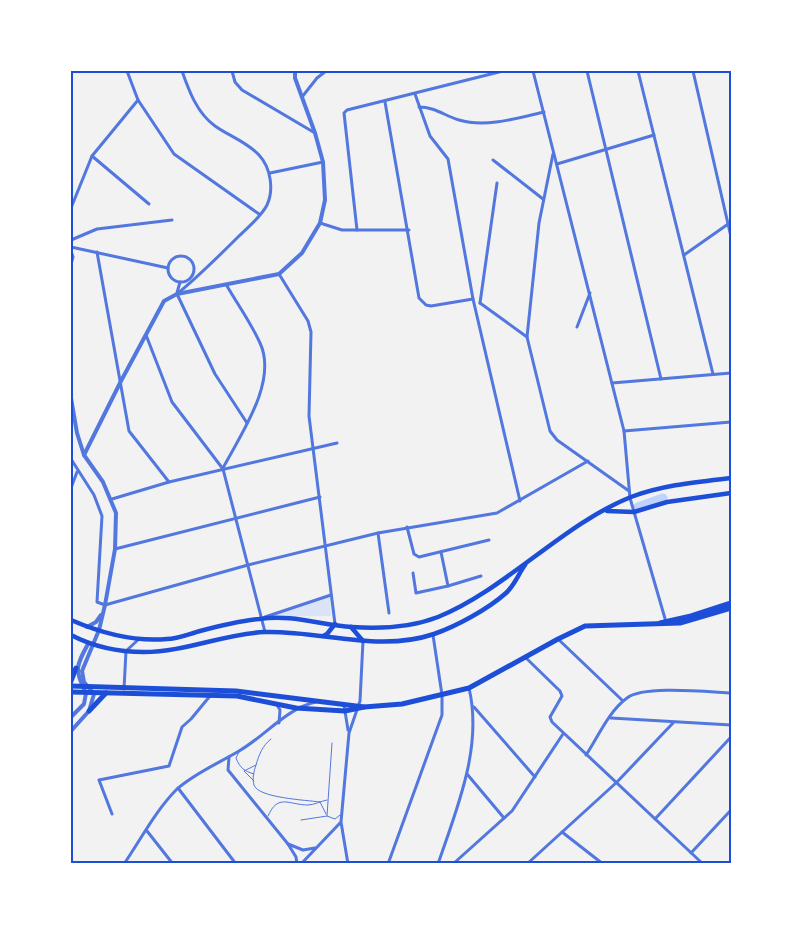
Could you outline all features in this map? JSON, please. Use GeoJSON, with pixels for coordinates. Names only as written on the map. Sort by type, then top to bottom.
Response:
{"type":"FeatureCollection","features":[{"type":"Feature","properties":{"kind":"highway"},"geometry":{"type":"LineString","coordinates":[[71,692],[86,689],[94,694],[124,689],[210,696],[237,696],[296,708],[359,708],[402,704],[469,688],[558,639],[586,626],[658,624],[731,603]]}},
{"type":"Feature","properties":{"kind":"highway"},"geometry":{"type":"LineString","coordinates":[[666,622],[692,621],[731,608]]}},
{"type":"Feature","properties":{"kind":"highway"},"geometry":{"type":"LineString","coordinates":[[71,681],[76,668]]}},
{"type":"Feature","properties":{"kind":"highway"},"geometry":{"type":"LineString","coordinates":[[71,686],[86,689],[236,691],[321,701],[344,708]]}},
{"type":"Feature","properties":{"kind":"highway"},"geometry":{"type":"LineString","coordinates":[[89,710],[106,692]]}},
{"type":"Feature","properties":{"kind":"main road"},"geometry":{"type":"LineString","coordinates":[[71,620],[87,627],[139,639],[168,639],[233,622],[261,618],[281,617],[351,627],[414,624],[440,616],[482,592],[580,526],[630,498],[680,483],[731,478]]}},
{"type":"Feature","properties":{"kind":"main road"},"geometry":{"type":"LineString","coordinates":[[606,511],[628,513],[667,502],[731,493]]}},
{"type":"Feature","properties":{"kind":"main road"},"geometry":{"type":"LineString","coordinates":[[71,635],[90,644],[126,651],[145,652],[179,649],[236,634],[265,632],[291,632],[363,641],[400,640],[433,635],[459,624],[507,592],[528,561]]}},
{"type":"Feature","properties":{"kind":"main road"},"geometry":{"type":"LineString","coordinates":[[311,636],[326,636],[335,624]]}},
{"type":"Feature","properties":{"kind":"main road"},"geometry":{"type":"LineString","coordinates":[[351,627],[363,641]]}},
{"type":"Feature","properties":{"kind":"street"},"geometry":{"type":"LineString","coordinates":[[127,71],[138,100],[174,154],[260,214]]}},
{"type":"Feature","properties":{"kind":"street"},"geometry":{"type":"LineString","coordinates":[[84,455],[164,301],[177,294],[200,276],[267,205],[270,173],[260,155],[214,125],[202,113],[188,90],[182,71]]}},
{"type":"Feature","properties":{"kind":"street"},"geometry":{"type":"LineString","coordinates":[[232,71],[235,82],[242,90],[315,133]]}},
{"type":"Feature","properties":{"kind":"street"},"geometry":{"type":"LineString","coordinates":[[177,294],[227,286],[278,274],[302,253],[320,223],[325,200],[323,162],[315,133],[301,98],[295,71]]}},
{"type":"Feature","properties":{"kind":"street"},"geometry":{"type":"LineString","coordinates":[[301,98],[317,78],[326,71]]}},
{"type":"Feature","properties":{"kind":"street"},"geometry":{"type":"LineString","coordinates":[[357,230],[344,113],[347,110],[504,71]]}},
{"type":"Feature","properties":{"kind":"street"},"geometry":{"type":"LineString","coordinates":[[533,71],[624,431],[630,498],[666,622]]}},
{"type":"Feature","properties":{"kind":"street"},"geometry":{"type":"LineString","coordinates":[[587,71],[661,379]]}},
{"type":"Feature","properties":{"kind":"street"},"geometry":{"type":"LineString","coordinates":[[638,71],[713,374]]}},
{"type":"Feature","properties":{"kind":"street"},"geometry":{"type":"LineString","coordinates":[[693,71],[731,237]]}},
{"type":"Feature","properties":{"kind":"street"},"geometry":{"type":"LineString","coordinates":[[415,94],[430,136],[448,159],[474,306],[520,501]]}},
{"type":"Feature","properties":{"kind":"street"},"geometry":{"type":"LineString","coordinates":[[71,208],[92,156],[138,100]]}},
{"type":"Feature","properties":{"kind":"street"},"geometry":{"type":"LineString","coordinates":[[385,102],[409,230],[419,298],[422,302],[431,306],[473,299]]}},
{"type":"Feature","properties":{"kind":"street"},"geometry":{"type":"LineString","coordinates":[[419,107],[429,107],[460,120],[483,123],[512,120],[544,112]]}},
{"type":"Feature","properties":{"kind":"street"},"geometry":{"type":"LineString","coordinates":[[557,164],[654,135]]}},
{"type":"Feature","properties":{"kind":"street"},"geometry":{"type":"LineString","coordinates":[[553,153],[543,199],[527,337],[550,431],[557,440],[630,491]]}},
{"type":"Feature","properties":{"kind":"street"},"geometry":{"type":"LineString","coordinates":[[92,156],[149,204]]}},
{"type":"Feature","properties":{"kind":"street"},"geometry":{"type":"LineString","coordinates":[[493,160],[543,199]]}},
{"type":"Feature","properties":{"kind":"street"},"geometry":{"type":"LineString","coordinates":[[270,173],[323,162]]}},
{"type":"Feature","properties":{"kind":"street"},"geometry":{"type":"LineString","coordinates":[[480,303],[497,183]]}},
{"type":"Feature","properties":{"kind":"street"},"geometry":{"type":"LineString","coordinates":[[71,240],[98,229],[172,220]]}},
{"type":"Feature","properties":{"kind":"street"},"geometry":{"type":"LineString","coordinates":[[320,223],[342,230],[409,230]]}},
{"type":"Feature","properties":{"kind":"street"},"geometry":{"type":"LineString","coordinates":[[684,256],[729,224]]}},
{"type":"Feature","properties":{"kind":"street"},"geometry":{"type":"LineString","coordinates":[[71,247],[168,268]]}},
{"type":"Feature","properties":{"kind":"street"},"geometry":{"type":"LineString","coordinates":[[71,251],[71,264]]}},
{"type":"Feature","properties":{"kind":"street"},"geometry":{"type":"LineString","coordinates":[[96,252],[129,431],[168,482]]}},
{"type":"Feature","properties":{"kind":"street"},"geometry":{"type":"LineString","coordinates":[[184,257],[193,265],[193,274],[188,280],[180,282],[172,279],[168,268],[176,258],[184,257]]}},
{"type":"Feature","properties":{"kind":"street"},"geometry":{"type":"LineString","coordinates":[[193,274],[200,276]]}},
{"type":"Feature","properties":{"kind":"street"},"geometry":{"type":"LineString","coordinates":[[278,274],[308,320],[311,332],[309,416],[335,624]]}},
{"type":"Feature","properties":{"kind":"street"},"geometry":{"type":"LineString","coordinates":[[180,282],[177,294],[215,374],[247,423]]}},
{"type":"Feature","properties":{"kind":"street"},"geometry":{"type":"LineString","coordinates":[[223,469],[247,423],[263,387],[266,374],[266,360],[261,344],[227,286]]}},
{"type":"Feature","properties":{"kind":"street"},"geometry":{"type":"LineString","coordinates":[[577,327],[590,293]]}},
{"type":"Feature","properties":{"kind":"street"},"geometry":{"type":"LineString","coordinates":[[474,306],[480,303]]}},
{"type":"Feature","properties":{"kind":"street"},"geometry":{"type":"LineString","coordinates":[[480,303],[527,337]]}},
{"type":"Feature","properties":{"kind":"street"},"geometry":{"type":"LineString","coordinates":[[146,334],[172,402],[223,469],[265,632]]}},
{"type":"Feature","properties":{"kind":"street"},"geometry":{"type":"LineString","coordinates":[[612,382],[731,373]]}},
{"type":"Feature","properties":{"kind":"street"},"geometry":{"type":"LineString","coordinates":[[71,398],[77,433],[84,455],[112,499],[116,513],[116,549],[99,630],[76,668],[86,689]]}},
{"type":"Feature","properties":{"kind":"street"},"geometry":{"type":"LineString","coordinates":[[624,431],[731,422]]}},
{"type":"Feature","properties":{"kind":"street"},"geometry":{"type":"LineString","coordinates":[[112,499],[168,482],[337,443]]}},
{"type":"Feature","properties":{"kind":"street"},"geometry":{"type":"LineString","coordinates":[[71,459],[94,495],[102,516],[97,602],[105,605],[248,565],[378,533],[497,513],[588,461]]}},
{"type":"Feature","properties":{"kind":"street"},"geometry":{"type":"LineString","coordinates":[[71,488],[77,471]]}},
{"type":"Feature","properties":{"kind":"street"},"geometry":{"type":"LineString","coordinates":[[116,549],[320,497]]}},
{"type":"Feature","properties":{"kind":"street"},"geometry":{"type":"LineString","coordinates":[[407,527],[414,554],[419,556],[489,540]]}},
{"type":"Feature","properties":{"kind":"street"},"geometry":{"type":"LineString","coordinates":[[378,533],[390,613]]}},
{"type":"Feature","properties":{"kind":"street"},"geometry":{"type":"LineString","coordinates":[[441,552],[448,586]]}},
{"type":"Feature","properties":{"kind":"street"},"geometry":{"type":"LineString","coordinates":[[413,573],[416,593],[481,576]]}},
{"type":"Feature","properties":{"kind":"street"},"geometry":{"type":"LineString","coordinates":[[261,618],[331,595]]}},
{"type":"Feature","properties":{"kind":"street"},"geometry":{"type":"LineString","coordinates":[[87,627],[96,622],[103,613]]}},
{"type":"Feature","properties":{"kind":"street"},"geometry":{"type":"LineString","coordinates":[[388,864],[442,714],[442,695],[433,635]]}},
{"type":"Feature","properties":{"kind":"street"},"geometry":{"type":"LineString","coordinates":[[124,689],[126,651],[139,639]]}},
{"type":"Feature","properties":{"kind":"street"},"geometry":{"type":"LineString","coordinates":[[558,639],[623,701]]}},
{"type":"Feature","properties":{"kind":"street"},"geometry":{"type":"LineString","coordinates":[[349,733],[359,708],[363,641]]}},
{"type":"Feature","properties":{"kind":"street"},"geometry":{"type":"LineString","coordinates":[[71,717],[84,704],[86,689],[82,671],[90,644]]}},
{"type":"Feature","properties":{"kind":"street"},"geometry":{"type":"LineString","coordinates":[[525,657],[560,691],[562,696],[561,702],[550,717],[563,734],[617,782],[703,864]]}},
{"type":"Feature","properties":{"kind":"street"},"geometry":{"type":"LineString","coordinates":[[438,864],[467,774],[474,707],[469,688]]}},
{"type":"Feature","properties":{"kind":"street"},"geometry":{"type":"LineString","coordinates":[[586,755],[623,701],[633,694],[646,692],[731,693]]}},
{"type":"Feature","properties":{"kind":"street"},"geometry":{"type":"LineString","coordinates":[[71,730],[89,710],[94,694]]}},
{"type":"Feature","properties":{"kind":"street"},"geometry":{"type":"LineString","coordinates":[[112,814],[99,780],[169,766],[182,727],[191,720],[210,696]]}},
{"type":"Feature","properties":{"kind":"street"},"geometry":{"type":"LineString","coordinates":[[124,864],[178,788],[240,751],[279,723],[296,708],[321,701]]}},
{"type":"Feature","properties":{"kind":"street"},"geometry":{"type":"LineString","coordinates":[[277,704],[280,710],[279,723]]}},
{"type":"Feature","properties":{"kind":"street"},"geometry":{"type":"LineString","coordinates":[[474,707],[535,777]]}},
{"type":"Feature","properties":{"kind":"street"},"geometry":{"type":"LineString","coordinates":[[344,708],[349,733],[341,822],[348,864]]}},
{"type":"Feature","properties":{"kind":"street"},"geometry":{"type":"LineString","coordinates":[[610,718],[731,725]]}},
{"type":"Feature","properties":{"kind":"street"},"geometry":{"type":"LineString","coordinates":[[527,864],[617,782],[673,723]]}},
{"type":"Feature","properties":{"kind":"street"},"geometry":{"type":"LineString","coordinates":[[453,864],[504,818],[524,796],[563,734]]}},
{"type":"Feature","properties":{"kind":"street"},"geometry":{"type":"LineString","coordinates":[[654,819],[731,737]]}},
{"type":"Feature","properties":{"kind":"street"},"geometry":{"type":"LineString","coordinates":[[229,756],[228,770],[288,844],[296,857],[297,864]]}},
{"type":"Feature","properties":{"kind":"street"},"geometry":{"type":"LineString","coordinates":[[467,774],[504,818]]}},
{"type":"Feature","properties":{"kind":"street"},"geometry":{"type":"LineString","coordinates":[[178,788],[236,864]]}},
{"type":"Feature","properties":{"kind":"street"},"geometry":{"type":"LineString","coordinates":[[691,853],[731,810]]}},
{"type":"Feature","properties":{"kind":"street"},"geometry":{"type":"LineString","coordinates":[[301,864],[341,822]]}},
{"type":"Feature","properties":{"kind":"street"},"geometry":{"type":"LineString","coordinates":[[147,831],[173,864]]}},
{"type":"Feature","properties":{"kind":"street"},"geometry":{"type":"LineString","coordinates":[[562,832],[603,864]]}},
{"type":"Feature","properties":{"kind":"street"},"geometry":{"type":"LineString","coordinates":[[288,844],[303,850],[315,848]]}},
{"type":"Feature","properties":{"kind":"lane"},"geometry":{"type":"LineString","coordinates":[[272,739],[263,748],[256,764],[254,781],[257,790],[268,795],[320,802]]}},
{"type":"Feature","properties":{"kind":"lane"},"geometry":{"type":"LineString","coordinates":[[327,816],[332,743]]}},
{"type":"Feature","properties":{"kind":"lane"},"geometry":{"type":"LineString","coordinates":[[240,751],[236,758],[254,781]]}},
{"type":"Feature","properties":{"kind":"lane"},"geometry":{"type":"LineString","coordinates":[[244,770],[256,764]]}},
{"type":"Feature","properties":{"kind":"lane"},"geometry":{"type":"LineString","coordinates":[[244,770],[254,774]]}},
{"type":"Feature","properties":{"kind":"lane"},"geometry":{"type":"LineString","coordinates":[[267,818],[271,808],[279,801],[310,805],[328,800]]}},
{"type":"Feature","properties":{"kind":"lane"},"geometry":{"type":"LineString","coordinates":[[320,802],[327,816]]}},
{"type":"Feature","properties":{"kind":"lane"},"geometry":{"type":"LineString","coordinates":[[301,820],[327,816],[335,819],[342,813]]}},
{"type":"Feature","properties":{"kind":"shaded area"},"geometry":{"type":"Polygon","coordinates":[[[330,597],[331,616],[268,617],[330,597]]]}},
{"type":"Feature","properties":{"kind":"waterway"},"geometry":{"type":"LineString","coordinates":[[638,507],[663,498]]}}]}
